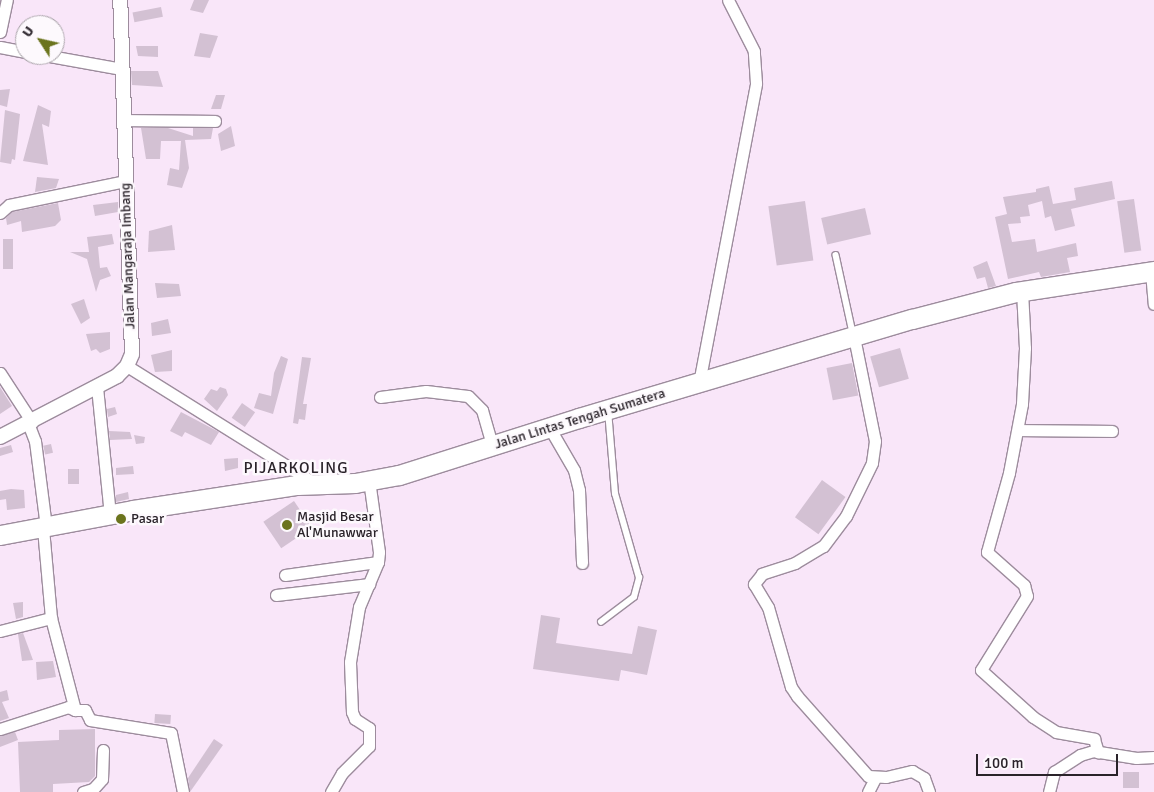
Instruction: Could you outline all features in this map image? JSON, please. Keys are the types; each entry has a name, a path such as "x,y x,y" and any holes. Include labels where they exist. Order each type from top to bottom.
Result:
{"highway":[{"name":"Jalan Lintas Tengah Sumatera","path":"0,535 110,514 317,484 399,476 608,409 854,337 1022,291 1152,271"}],"street":[{"path":"0,32 6,0"},
{"name":"Jalan Mangaraja Imbang","path":"120,0 132,354 128,366"},
{"path":"699,383 756,83 754,51 728,0"},
{"path":"0,47 15,50"},
{"path":"65,59 122,70"},
{"path":"123,120 215,122"},
{"path":"0,213 9,205 125,181"},
{"path":"1152,271 1154,304"},
{"path":"1022,291 1024,384 1018,430 987,552 1024,585 1027,596 981,670 1033,717 1056,732 1096,740 1098,752"},
{"path":"854,337 875,441 872,463 846,516 823,546 796,563 762,574 754,584 768,607 792,687 862,770 875,778 912,771 922,775 929,792"},
{"path":"0,437 97,387 128,366 317,484"},
{"path":"0,373 30,422 35,441 45,527 51,618 75,710"},
{"path":"97,387 110,514"},
{"path":"380,397 426,391 468,396 482,410 492,446"},
{"path":"549,427 574,470 579,490 582,563"},
{"path":"1018,430 1112,431"},
{"path":"331,792 342,772 357,762 369,746 369,728 355,718 352,712 350,662 353,628 380,552 369,480"},
{"path":"285,575 378,562"},
{"path":"276,595 369,584"},
{"path":"0,631 51,618"},
{"path":"0,729 68,707 75,710 85,710 90,720 171,733 183,792"},
{"path":"83,792 93,789 102,779 103,750"},
{"path":"1049,792 1054,772 1063,763 1080,754 1098,752 1136,758 1154,757"},
{"path":"868,792 875,778"}],"lane":[{"path":"836,255 854,337"},
{"path":"601,622 634,597 639,578 623,531 616,494 608,409"}],"building":[{"path":"194,0 209,0 203,13 190,10"},
{"path":"161,7 163,17 134,22 133,13"},
{"path":"200,33 218,36 210,58 194,56"},
{"path":"136,46 158,46 158,57 138,56"},
{"path":"131,71 158,71 163,87 132,85"},
{"path":"10,89 7,107 0,105 0,90"},
{"path":"216,95 225,95 221,109 211,109"},
{"path":"38,105 51,111 49,127 42,124 48,165 23,161"},
{"path":"5,110 20,114 15,160 12,159 11,164 0,162"},
{"path":"231,126 235,146 221,151 218,134"},
{"path":"141,128 168,128 193,136 193,128 213,128 211,139 185,140 189,168 182,188 167,185 170,168 179,170 181,141 161,141 160,159 146,159"},
{"path":"37,177 59,179 56,188 35,192"},
{"path":"1112,181 1115,199 1071,209 1075,226 1055,231 1051,216 1045,218 1042,201 1028,205 1030,216 1020,217 1021,223 1008,224 1012,242 1035,239 1037,252 1076,243 1078,256 1067,258 1070,272 1041,277 1039,272 1008,279 995,217 1007,214 1003,197 1036,192 1036,189 1049,186 1053,204 1076,200 1074,188"},
{"path":"1134,199 1141,250 1124,253 1117,201"},
{"path":"805,201 813,260 777,266 768,206"},
{"path":"118,202 118,212 95,216 93,205"},
{"path":"58,203 61,220 55,226 22,232 21,221 7,225 6,218 12,212"},
{"path":"865,208 871,234 827,244 821,218"},
{"path":"172,225 175,250 148,252 149,231"},
{"path":"112,234 114,244 98,247 100,268 107,267 111,276 100,280 96,292 87,259 70,252 89,252 87,237"},
{"path":"3,239 13,239 13,269 3,269"},
{"path":"987,261 996,286 988,288 985,277 977,279 973,267"},
{"path":"155,283 179,284 181,296 157,298"},
{"path":"84,299 90,318 81,324 71,304"},
{"path":"168,319 171,333 152,336 151,323"},
{"path":"110,332 110,349 100,353 96,349 91,351 86,334"},
{"path":"900,348 909,379 879,387 870,357"},
{"path":"172,350 172,371 155,372 151,355"},
{"path":"281,356 288,359 273,414 254,408 259,393 271,396 274,373"},
{"path":"302,357 311,358 303,404 307,404 305,420 299,419 298,424 293,423"},
{"path":"852,363 858,395 833,400 826,368"},
{"path":"0,387 12,406 0,414"},
{"path":"220,387 226,389 228,395 217,411 204,399 211,389 217,391"},
{"path":"242,403 255,412 245,427 232,418"},
{"path":"115,407 117,414 108,417 107,409"},
{"path":"181,412 219,432 211,445 185,432 182,437 170,431"},
{"path":"109,431 130,432 132,439 110,440"},
{"path":"134,435 145,437 144,443 136,444"},
{"path":"51,444 53,453 45,455 43,446"},
{"path":"11,445 13,452 0,456 0,448"},
{"path":"238,458 238,468 225,471 224,459"},
{"path":"133,466 134,474 116,475 116,468"},
{"path":"68,469 79,469 79,484 68,484"},
{"path":"822,480 845,497 818,534 795,517"},
{"path":"11,489 24,490 25,508 7,510 6,499 0,500 0,491"},
{"path":"128,492 129,499 116,502 116,495"},
{"name":"Masjid Besar Al'Munawwar","path":"294,501 312,528 281,548 263,522"},
{"path":"23,602 23,617 16,619 13,603"},
{"path":"541,615 560,618 556,643 632,654 638,626 657,630 647,675 621,670 619,681 533,669"},
{"path":"23,633 33,660 22,661 18,634"},
{"path":"53,661 56,677 37,680 36,662"},
{"path":"7,690 9,700 2,702 9,718 0,721 0,692"},
{"path":"155,714 171,715 170,724 154,723"},
{"path":"95,729 95,776 89,782 53,784 53,792 20,792 18,742 59,740 59,730"},
{"path":"15,732 18,740 0,747 0,736"},
{"path":"214,739 223,745 190,792 188,778"},
{"path":"1123,772 1139,772 1139,788 1123,788"}],"place":[{"name":"Pasar","path":"121,519"},
{"name":"Masjid Besar Al'Munawwar","path":"287,525"}],"district":[{"name":"PIJARKOLING","path":"296,468"}]}
